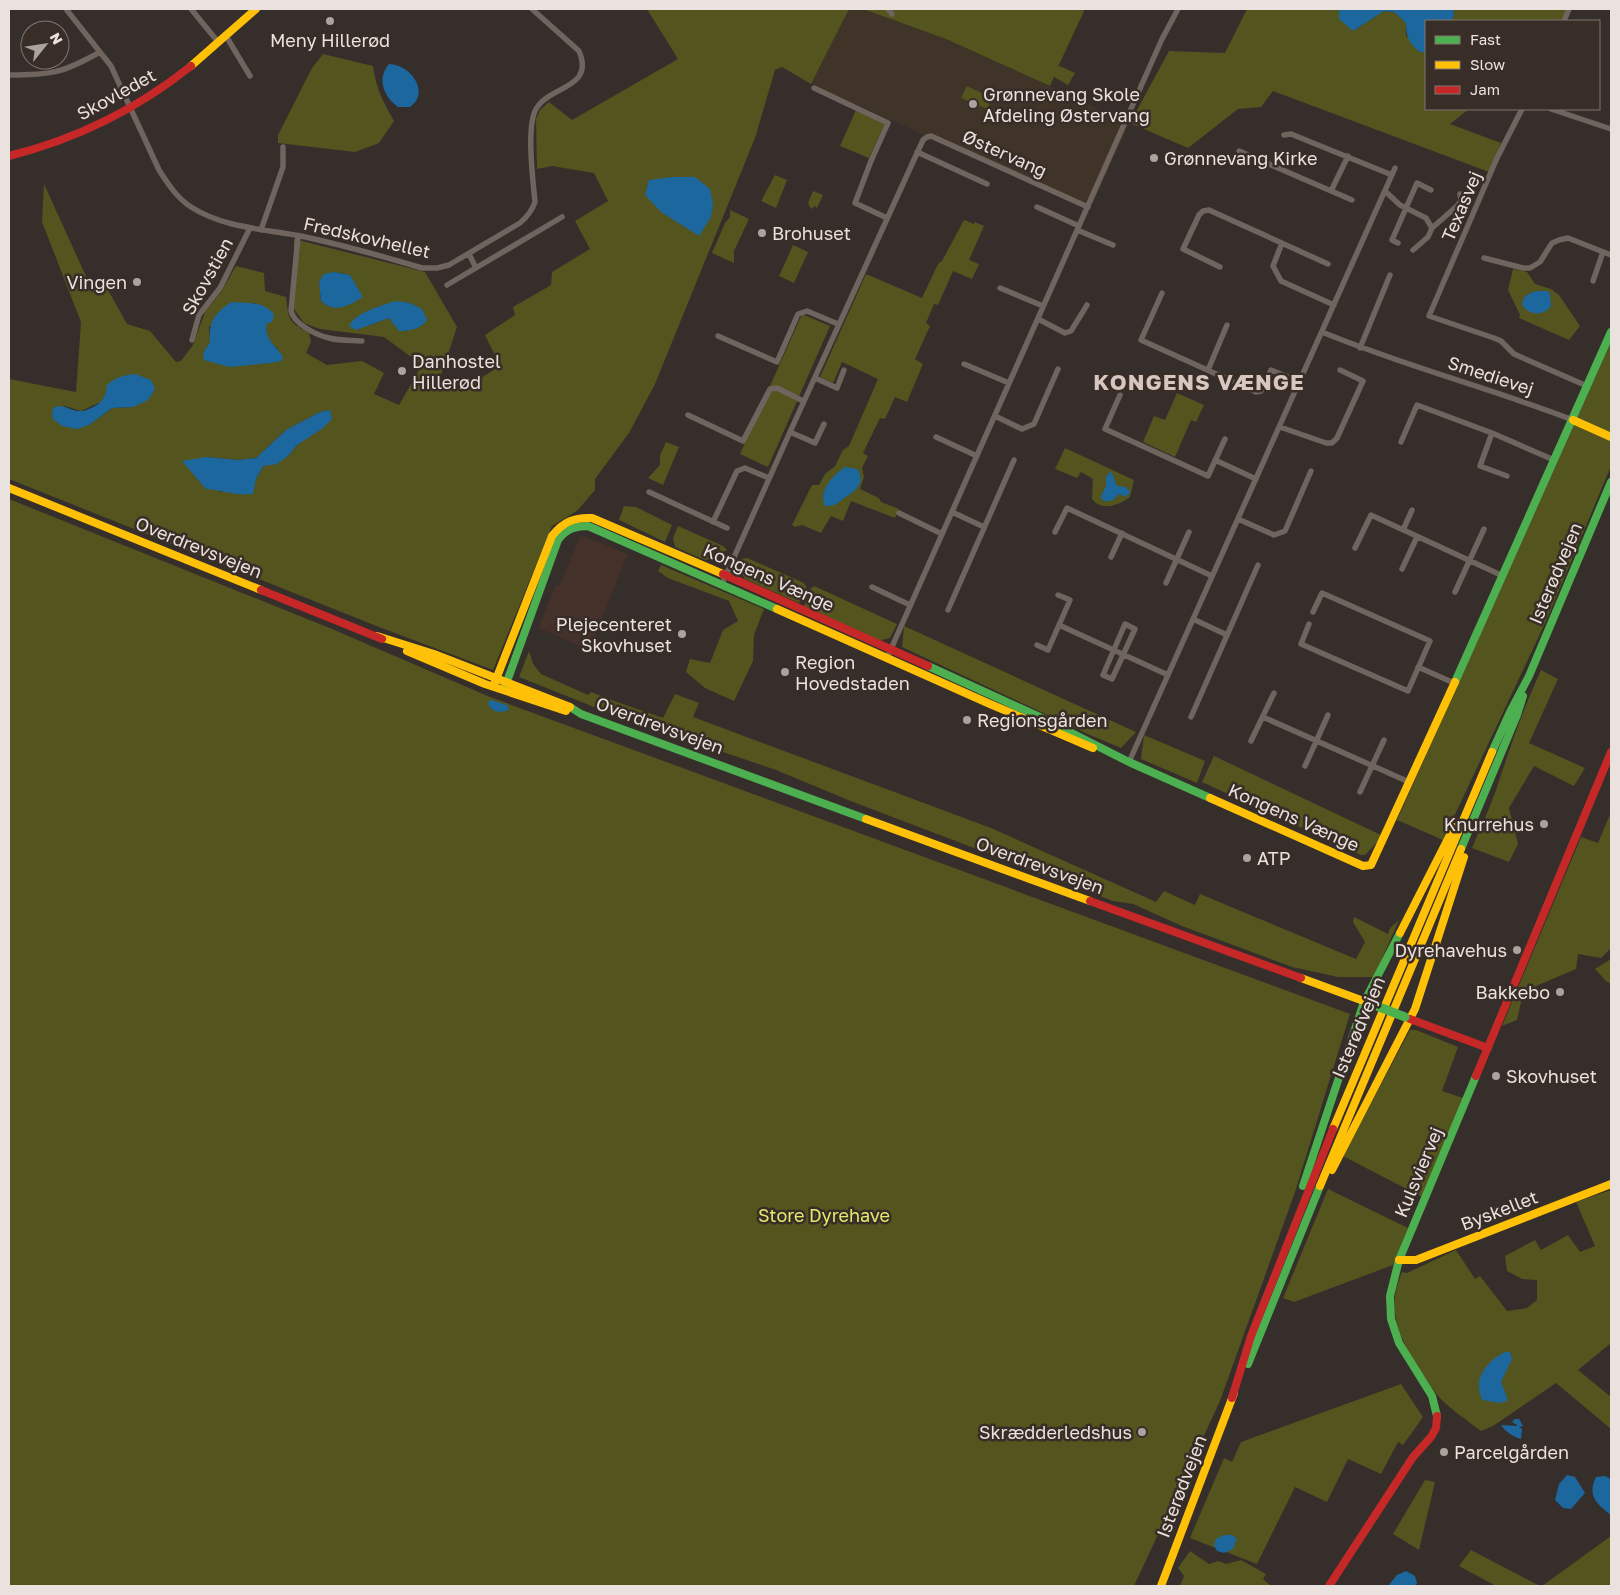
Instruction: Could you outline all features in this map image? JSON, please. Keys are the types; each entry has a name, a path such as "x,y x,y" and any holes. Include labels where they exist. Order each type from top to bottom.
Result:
{"main road":[{"name":"Skovledet","path":"9,156 94,128 131,109 170,83 256,9"},
{"name":"Kongens Vænge","path":"495,683 552,536 558,527 572,519 581,517 592,518 887,658 1074,740 1125,760 1363,866 1371,865 1503,576 1611,332"},
{"name":"Smedievej","path":"1573,420 1611,437"},
{"name":"Isterødvejen","path":"1161,1586 1232,1398 1251,1336 1340,1109 1476,790 1511,710 1529,676 1611,482"},
{"name":"Overdrevsvejen","path":"9,488 377,636 434,654 537,703 581,714 1488,1048"},
{"name":"Kongens Vænge","path":"505,687 558,540 569,528 578,525 588,526 724,579 891,649 1068,730 1125,760"},
{"name":"Isterødvejen","path":"1232,1398 1248,1365 1319,1188 1517,715 1529,676"},
{"name":"Kulsviervej","path":"1329,1586 1413,1457 1432,1436 1437,1423 1438,1413 1434,1402 1405,1355 1392,1325 1389,1294 1391,1282 1611,752"},
{"path":"1298,1216 1301,1192 1367,1002 1445,842 1467,802 1476,790"},
{"path":"1319,1188 1330,1174 1423,983 1476,826 1482,799"},
{"name":"Byskellet","path":"1399,1260 1416,1260 1611,1184"}],"street":[{"name":"Fredskovhellet","path":"66,9 111,66 159,170 178,196 190,206 206,215 250,228 298,236 422,268 449,265 469,254 520,223 530,212 535,202 531,129 534,114 542,102 575,82 580,76 583,59 579,51 532,9"},
{"path":"191,9 222,39 250,76"},
{"path":"888,9 892,14"},
{"path":"887,658 1162,39 1178,9"},
{"path":"9,75 41,75 58,72 76,66 100,52"},
{"path":"814,88 888,123 854,203 887,218"},
{"name":"Texasvej","path":"1522,110 1494,166 1429,316 1501,341 1514,354 1587,386"},
{"path":"1555,110 1611,129"},
{"path":"1284,135 1291,134 1392,175"},
{"name":"Østervang","path":"724,579 923,140 931,136 1088,207"},
{"path":"261,230 283,167 283,147"},
{"path":"1240,151 1352,200"},
{"name":"Østervang","path":"917,152 987,184"},
{"path":"1331,191 1348,156"},
{"path":"1125,760 1168,675 1395,168"},
{"path":"1398,243 1392,240 1417,183 1431,190"},
{"path":"1385,191 1406,208 1426,218 1432,228"},
{"path":"1413,250 1428,237 1432,228 1457,206 1461,201 1460,194"},
{"path":"1037,207 1113,245"},
{"path":"1220,267 1183,249 1199,215 1203,211 1209,210 1328,264"},
{"path":"447,285 562,217"},
{"name":"Skovstien","path":"192,340 199,315 220,288 250,228"},
{"path":"298,236 290,311 292,316 300,325 329,338 362,341"},
{"path":"1484,258 1530,268 1540,262 1552,243 1568,238 1611,255"},
{"path":"1282,243 1273,266 1281,281 1334,305"},
{"path":"1592,281 1603,252"},
{"path":"469,254 476,268"},
{"path":"1360,348 1390,275"},
{"path":"1000,288 1043,306"},
{"path":"1162,294 1141,340 1256,392 1261,391 1271,370 1300,382"},
{"path":"1038,319 1065,333 1071,331 1088,305"},
{"path":"718,336 777,362 798,314 802,311 807,311 838,324"},
{"path":"1208,370 1227,324"},
{"name":"Smedievej","path":"1322,332 1360,348 1573,420"},
{"path":"964,364 1009,383"},
{"path":"995,416 1022,428 1034,424 1058,369"},
{"path":"815,378 837,388 844,370"},
{"path":"1280,427 1326,443 1332,443 1337,438 1363,381 1340,370"},
{"path":"688,415 744,441 770,389 777,388 804,401"},
{"path":"1120,395 1105,429 1208,476 1225,439"},
{"path":"1401,442 1417,405 1492,433 1554,460"},
{"path":"790,432 815,443 824,424"},
{"path":"1492,433 1480,466 1507,476"},
{"path":"936,437 977,456"},
{"path":"948,610 1014,460"},
{"path":"1215,460 1256,479"},
{"path":"713,522 737,471 745,468 769,478"},
{"path":"1238,519 1274,535 1280,534 1285,530 1311,471"},
{"path":"648,492 727,528"},
{"path":"1055,532 1067,508 1212,576"},
{"path":"1403,530 1412,510"},
{"path":"952,512 984,527"},
{"path":"899,514 942,534"},
{"path":"1356,548 1371,515 1503,576"},
{"path":"1455,592 1484,529"},
{"path":"1166,583 1189,532"},
{"path":"1111,557 1122,533"},
{"path":"1402,569 1417,536"},
{"path":"1191,717 1258,565"},
{"path":"872,587 910,605"},
{"path":"1308,624 1301,644 1408,691 1430,641 1322,593 1313,612"},
{"path":"1037,645 1048,650 1070,600 1058,594"},
{"path":"1193,619 1227,635"},
{"path":"1125,624 1135,628 1112,679 1103,675 1114,650 1125,624"},
{"path":"1059,625 1168,675"},
{"path":"1418,667 1454,683"},
{"path":"1251,741 1274,693"},
{"path":"1305,766 1328,715"},
{"path":"1263,717 1409,782"},
{"path":"1360,792 1384,740"}],"shaded area":[{"name":"Grønnevang Skole Afdeling Østervang","path":"849,9 863,9 946,39 1130,123 1091,207 955,149 811,84"},
{"path":"581,535 628,554 589,650 539,628 555,586 559,586"}],"green space":[{"path":"647,9 849,9 811,84 782,67 775,70 755,138 655,384 629,433 595,479 595,490 577,511 552,526 493,670 379,627 9,479 9,379 76,392 81,322 42,222 44,184 90,285 104,283 127,324 150,331 176,362 181,361 193,345 205,312 221,292 236,266 264,273 265,291 286,297 291,320 309,333 311,342 306,353 327,365 362,361 384,373 374,394 399,405 422,365 384,337 320,329 304,323 294,309 294,239 425,272 457,327 438,384 462,390 500,366 485,335 515,315 513,307 551,285 552,272 590,249 575,221 608,201 594,173 552,166 537,169 536,119 540,110 549,102 572,120 678,59","holes":["334,272 350,275 362,297 346,305 331,307 321,301 319,282","401,302 410,303 423,325 405,331 399,330 389,318 367,326","256,303 265,323 268,339 278,349 271,363 256,364 203,353 210,342 209,327 245,304","106,394 133,407 112,408 89,425 62,405 81,411 103,401","330,410 309,436 297,445 288,456 263,466 256,479 221,492 216,489 206,457 238,460 256,458 286,430 320,412"]},
{"path":"863,9 1085,9 1058,67 1060,66 1075,73 1068,85 1054,77 1050,86 946,39"},
{"path":"1247,9 1340,9 1353,31 1384,11 1394,12 1406,23 1406,35 1420,52 1425,52 1425,110 1468,110 1450,124 1501,143 1489,172 1273,91 1261,107 1238,109 1188,148 1130,123 1169,51 1225,53"},
{"path":"1453,9 1567,9 1562,20 1452,20 1454,15"},
{"path":"323,54 373,66 380,95 394,121 379,143 355,152 278,143 278,135 312,68"},
{"path":"967,86 992,98 987,109 961,98"},
{"path":"856,110 885,123 869,158 840,146"},
{"path":"775,175 787,180 776,208 761,201"},
{"path":"813,191 823,195 817,208 815,206 811,209 808,203"},
{"path":"730,210 749,219 734,251 734,263 712,253 725,223 730,217"},
{"path":"964,220 984,226 969,260 979,264 972,279 953,271 938,305 934,304 926,323 930,326 915,359 923,364 907,402 895,397 885,419 880,418 863,453 868,456 862,468 864,477 860,489 879,498 881,502 899,509 895,518 851,501 843,521 831,516 821,533 802,525 795,527 792,525 812,485 819,485 825,474 835,466 843,450 849,446 878,379 842,362 833,383 820,377 866,274 922,298 938,264 942,261"},
{"path":"793,245 808,252 794,283 779,276"},
{"path":"1513,269 1527,272 1535,284 1551,289 1559,295 1580,326 1569,340 1519,318 1520,315 1508,290"},
{"path":"802,314 830,326 768,467 740,454"},
{"path":"1611,342 1611,466 1547,619 1443,840 1397,820"},
{"path":"1177,393 1204,405 1196,422 1191,420 1175,457 1143,442 1154,416 1165,420"},
{"path":"666,442 679,447 663,485 648,478 660,465 660,455"},
{"path":"1065,448 1134,480 1130,497 1121,503 1111,506 1096,503 1092,499 1093,479 1081,472 1077,478 1055,469"},
{"name":"Store Dyrehave","path":"9,499 332,629 490,697 1350,1014 1295,1192 1220,1401 1134,1586 9,1586"},
{"path":"624,506 636,507 672,525 665,542 619,520"},
{"path":"678,526 723,546 727,550 712,559 705,560 675,547 673,538"},
{"path":"747,558 804,583 807,588 799,603 745,579 741,572 742,559"},
{"path":"661,565 764,609 754,635 753,661 734,701 705,688 686,672 690,659 710,663 723,630 738,621 729,601 668,578 658,571"},
{"path":"814,586 897,624 890,638 877,641 804,606 810,589"},
{"path":"904,626 1136,732 1121,748 1090,735 902,647"},
{"path":"529,651 533,664 541,674 588,695 591,692 663,718 675,694 699,703 693,717 991,828 1156,902 1164,891 1195,905 1200,894 1356,959 1365,942 1353,922 1354,917 1388,934 1390,928 1399,920 1374,977 1338,977 1292,967 1182,926 1133,904 1113,901 853,802 776,770 614,715 519,677"},
{"path":"1541,670 1558,679 1529,743 1585,768 1574,786 1534,766 1509,808 1518,844 1509,862 1472,848"},
{"path":"1144,735 1205,761 1197,783 1141,759"},
{"path":"1214,756 1383,836 1365,855 1361,855 1202,782"},
{"path":"1611,812 1611,948 1601,958 1578,954 1576,969 1536,986 1542,1000 1523,993 1517,1020 1502,1026 1581,837 1598,843"},
{"path":"1611,959 1611,984 1595,969"},
{"path":"1410,1030 1416,1030 1458,1047 1442,1091 1463,1098 1422,1197 1343,1156"},
{"path":"1328,1189 1408,1228 1393,1265 1294,1302 1283,1298"},
{"path":"1611,1190 1611,1343 1578,1370 1611,1397 1611,1429 1556,1383 1493,1426 1481,1431 1454,1411 1436,1394 1401,1336 1395,1312 1395,1299 1402,1272 1407,1273 1456,1250 1475,1279 1480,1276 1507,1311 1527,1308 1537,1300 1537,1280 1522,1279 1507,1271 1505,1256 1535,1240 1541,1250 1568,1235 1580,1252 1595,1246 1576,1202"},
{"path":"1401,1384 1423,1417 1403,1445 1398,1442 1381,1474 1348,1459 1327,1502 1295,1487 1257,1564 1190,1538 1224,1458 1232,1462 1241,1442"},
{"path":"1425,1480 1435,1482 1419,1550 1393,1534"},
{"path":"1611,1536 1611,1586 1542,1586"},
{"path":"1471,1550 1540,1586 1496,1586 1459,1566"},
{"path":"1190,1551 1209,1564 1218,1561 1226,1564 1241,1560 1266,1574 1263,1579 1271,1586 1180,1586 1184,1576 1178,1568"}],"water":[{"path":"1339,9 1453,9 1454,15 1452,20 1425,20 1425,52 1420,52 1413,46 1409,39 1406,23 1394,12 1384,11 1353,31 1339,19"},
{"path":"389,64 397,65 404,69 415,80 419,94 416,101 410,107 398,107 389,98 383,87 383,76"},
{"path":"695,177 710,189 713,204 711,217 699,236 661,212 645,195 649,180"},
{"path":"334,272 350,275 363,297 347,306 336,308 326,305 321,301 319,282 324,274"},
{"path":"1538,291 1548,291 1551,306 1544,312 1532,313 1522,305 1527,295"},
{"path":"395,301 410,303 422,309 427,320 418,327 403,331 399,331 389,318 356,330 349,326 352,321 363,313"},
{"path":"232,302 265,306 274,314 272,322 266,324 266,330 269,338 283,357 281,361 229,367 204,360 203,353 210,342 210,329 214,318"},
{"path":"135,374 151,380 155,389 148,400 133,407 112,408 89,425 77,429 62,426 53,419 54,407 63,406 77,411 89,409 102,400 107,385 120,377"},
{"path":"330,410 332,419 323,428 297,445 288,456 277,464 263,466 256,479 253,494 236,494 206,489 182,461 206,457 238,460 256,458 286,430 320,412"},
{"path":"845,467 857,469 861,477 859,485 838,503 832,506 825,506 823,495 825,489 836,474"},
{"path":"1111,471 1117,486 1126,487 1130,492 1126,497 1119,494 1112,500 1105,501 1102,500 1101,496 1106,486 1106,477"},
{"path":"491,700 507,705 509,710 494,711 488,704"},
{"path":"1505,1352 1510,1352 1512,1359 1501,1382 1507,1401 1500,1403 1482,1400 1479,1391 1480,1377 1495,1358"},
{"path":"1515,1419 1519,1419 1523,1426 1519,1427 1522,1429 1521,1439 1510,1434 1501,1425 1517,1426 1512,1422"},
{"path":"1567,1475 1575,1477 1585,1493 1571,1509 1563,1508 1555,1500 1559,1484"},
{"path":"1605,1476 1611,1479 1611,1515 1594,1499 1592,1489 1596,1477"},
{"path":"1224,1535 1231,1535 1237,1538 1233,1549 1224,1553 1217,1551 1214,1545 1216,1539"},
{"path":"1406,1571 1415,1576 1417,1583 1415,1586 1388,1586 1397,1575"}],"traffic: fast":[{"path":"1455,682 1611,332"},
{"path":"1492,752 1529,676 1611,482"},
{"path":"505,687 558,540 564,533 575,528 588,526 777,609"},
{"path":"928,666 1044,719 1129,762 1210,798"},
{"path":"1461,849 1517,715 1523,696"},
{"path":"570,707 581,714 866,819"},
{"path":"1303,1186 1364,1002 1400,933"},
{"path":"1369,1003 1405,1017"},
{"path":"1437,1416 1432,1396 1399,1343 1391,1319 1390,1296 1399,1260 1476,1076"},
{"path":"1248,1364 1320,1186"}],"traffic: slow":[{"path":"191,66 256,9"},
{"path":"1573,420 1611,437"},
{"path":"9,488 261,590"},
{"path":"495,682 552,536 569,521 580,518 592,518 723,574"},
{"path":"777,609 1093,748"},
{"path":"377,636 434,654 570,707"},
{"path":"407,651 485,684 566,711"},
{"path":"1210,798 1363,866 1371,865 1455,682"},
{"path":"1333,1129 1492,752"},
{"path":"866,819 1090,901"},
{"path":"1400,933 1454,827"},
{"path":"1320,1186 1461,849"},
{"path":"1332,1170 1415,1009 1464,857"},
{"path":"1301,978 1369,1003"},
{"path":"1399,1260 1416,1260 1611,1184"},
{"path":"1161,1586 1234,1393"}],"traffic: jam":[{"path":"9,156 58,141 105,121 149,96 191,66"},
{"path":"723,574 928,666"},
{"path":"261,590 382,639"},
{"path":"1476,1076 1611,752"},
{"path":"1090,901 1301,978"},
{"path":"1410,1019 1488,1048"},
{"path":"1232,1398 1251,1336 1333,1129"},
{"path":"1329,1586 1413,1457 1431,1437 1436,1428 1437,1416"}],"place":[{"name":"Meny Hillerød","path":"330,21"},
{"name":"Grønnevang Skole Afdeling Østervang","path":"973,104"},
{"name":"Grønnevang Kirke","path":"1154,158"},
{"name":"Brohuset","path":"762,233"},
{"name":"Vingen","path":"137,282"},
{"name":"Danhostel Hillerød","path":"402,371"},
{"name":"Plejecenteret Skovhuset","path":"682,634"},
{"name":"Region Hovedstaden","path":"785,672"},
{"name":"Regionsgården","path":"967,720"},
{"name":"Knurrehus","path":"1544,824"},
{"name":"ATP","path":"1247,858"},
{"name":"Dyrehavehus","path":"1517,950"},
{"name":"Bakkebo","path":"1560,992"},
{"name":"Skovhuset","path":"1496,1076"},
{"name":"Skrædderledshus","path":"1142,1432"},
{"name":"Parcelgården","path":"1444,1452"}],"district":[{"name":"KONGENS VÆNGE","path":"1199,381"}]}
